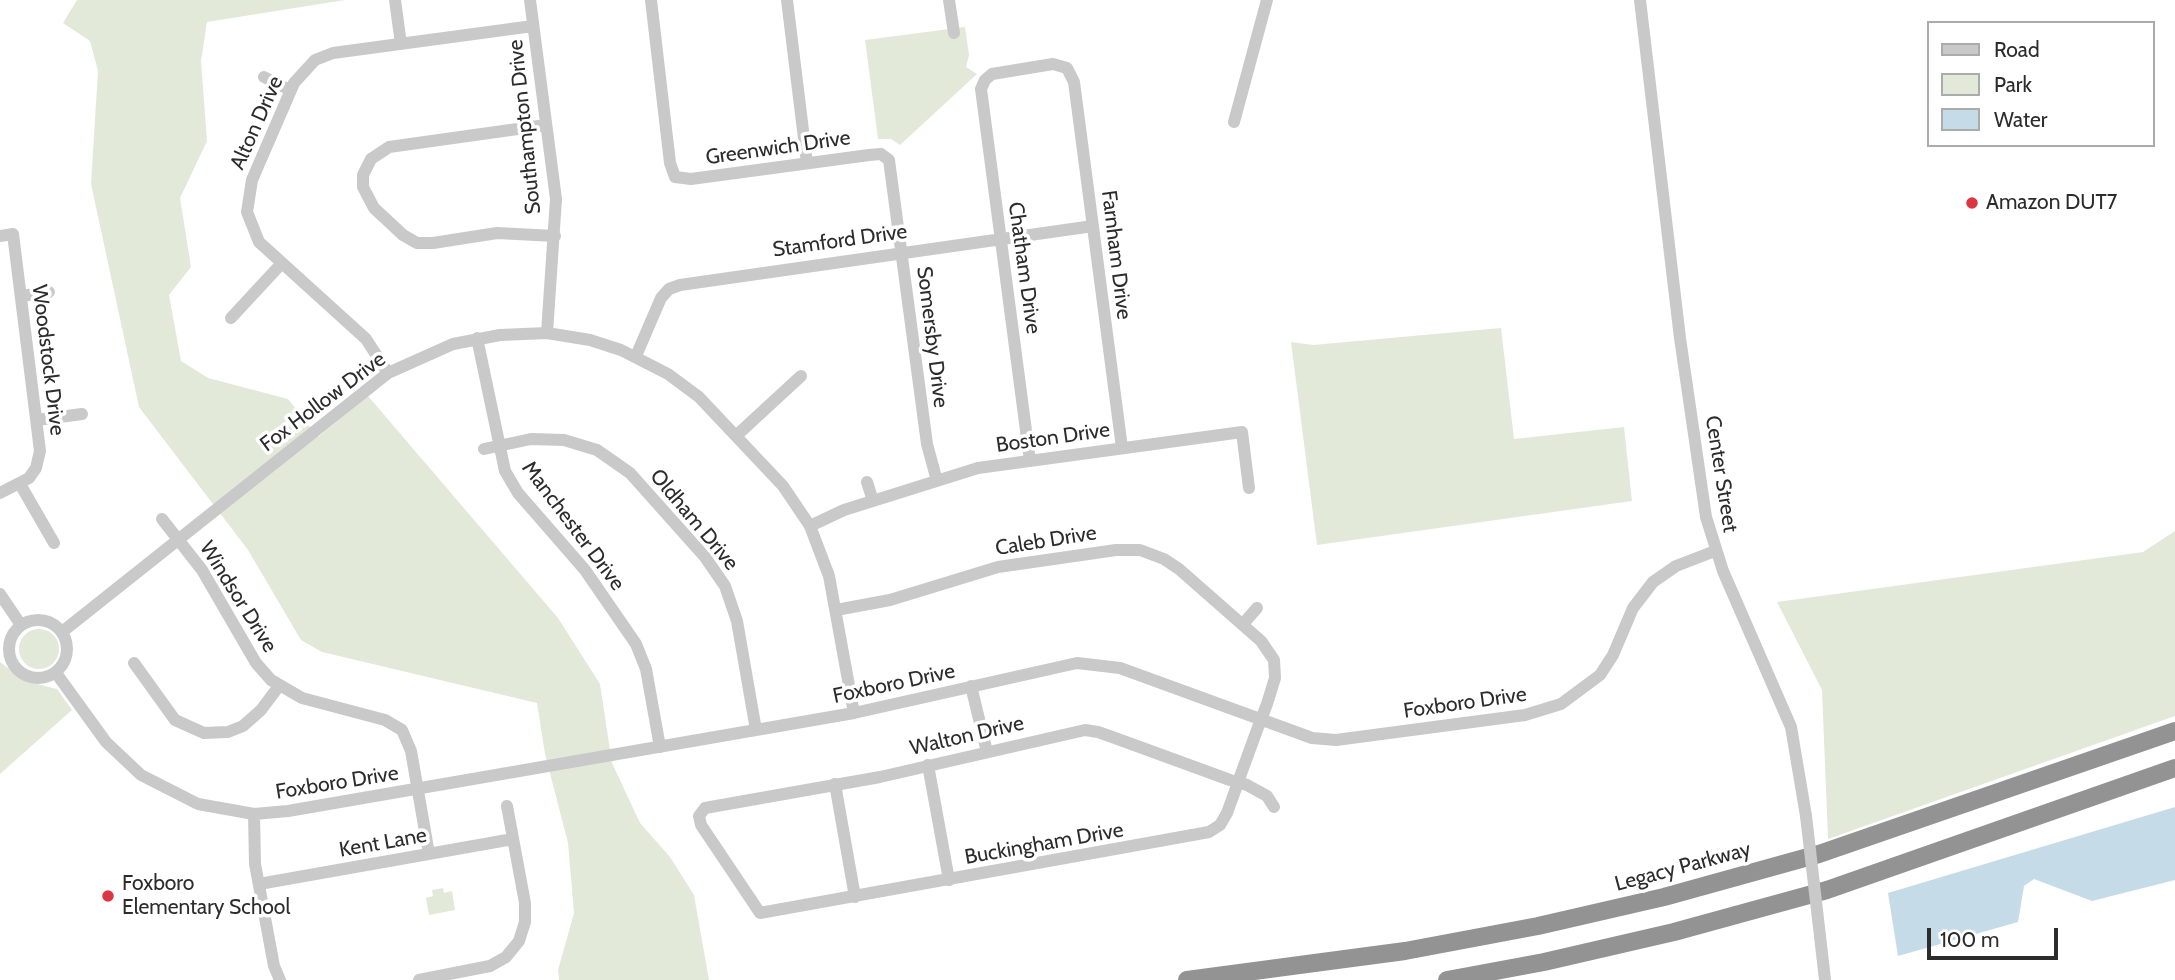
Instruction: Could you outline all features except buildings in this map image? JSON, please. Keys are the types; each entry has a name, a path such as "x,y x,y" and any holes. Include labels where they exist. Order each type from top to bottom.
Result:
{"highway":[{"name":"Legacy Parkway","path":"1187,980 1418,948 1538,926 1664,897 1819,854 2175,732"},
{"path":"1447,980 1544,962 1674,932 1827,890 2175,768"}],"street":[{"path":"395,0 401,44"},
{"name":"Southampton Drive","path":"530,0 556,199 547,333"},
{"name":"Greenwich Drive","path":"651,0 670,163 675,177 691,179 869,155 886,156"},
{"path":"787,0 807,163"},
{"path":"949,0 954,33"},
{"path":"1234,122 1267,0"},
{"name":"Center Street","path":"1640,0 1680,338 1703,501 1715,551 1786,711 1796,745 1825,980"},
{"name":"Alton Drive","path":"388,373 366,340 282,263 254,234 248,220 247,194 290,90 301,72 322,57 533,26"},
{"name":"Chatham Drive","path":"1030,461 982,93 985,80 998,72 1052,64 1067,68"},
{"name":"Farnham Drive","path":"1067,68 1074,82 1122,448"},
{"path":"264,77 290,90"},
{"path":"546,125 389,147 376,154 367,164 363,187 374,208 403,235 417,243 497,233 555,236"},
{"name":"Somersby Drive","path":"886,156 892,170 927,448 937,481"},
{"path":"233,191 247,194"},
{"name":"Stamford Drive","path":"636,356 659,304 674,287 902,251 1093,226"},
{"name":"Woodstock Drive","path":"7,235 21,296 37,420 38,463 33,473 20,484"},
{"path":"231,318 282,263"},
{"path":"21,296 50,292"},
{"name":"Fox Hollow Drive","path":"62,632 388,373 431,351 477,338 547,333 590,340 636,356 685,385 737,435 783,486 810,526 823,559 836,610 854,713"},
{"name":"Manchester Drive","path":"477,338 498,445 513,487 585,570 636,644 646,669 660,747"},
{"path":"737,435 801,376"},
{"path":"37,420 82,414"},
{"name":"Boston Drive","path":"810,526 839,512 978,468 1242,432 1249,488"},
{"name":"Oldham Drive","path":"498,445 541,438 564,439 597,450 630,473 705,557 725,586 737,621 756,730"},
{"path":"484,449 498,445"},
{"path":"867,482 873,501"},
{"path":"0,493 20,484 54,543"},
{"name":"Windsor Drive","path":"162,519 207,578 256,663 279,686 302,698 394,724 410,744 429,854"},
{"name":"Caleb Drive","path":"836,610 899,598 998,567 1132,550 1156,555 1172,564 1267,648 1275,666 1274,684 1261,719"},
{"name":"Foxboro Drive","path":"55,673 106,742 149,780 198,804 254,814 288,811 854,713 1068,665 1095,663 1128,671 1312,738 1336,740 1551,709 1581,693 1600,675 1633,608 1653,582 1676,566 1715,551"},
{"path":"0,594 21,625"},
{"path":"1243,624 1257,608"},
{"path":"43,620 62,632 67,644 67,657 55,673 40,678 24,675 5,653 13,634 21,625 43,620"},
{"path":"134,663 169,715 181,724 204,733 228,732 243,726 261,710 279,686"},
{"path":"971,686 987,752"},
{"name":"Buckingham Drive","path":"760,913 1203,835 1224,819 1261,719"},
{"name":"Walton Drive","path":"760,913 701,825 700,813 711,806 928,765 1073,731 1092,731 1261,791 1274,807"},
{"path":"928,765 949,880"},
{"path":"835,784 855,897"},
{"path":"419,980 490,966 515,947 526,916 507,806"},
{"path":"254,814 254,855 274,966 280,980"},
{"name":"Kent Lane","path":"259,884 513,839"}],"green space":[{"path":"77,0 345,0 207,22 201,61 207,141 180,198 191,267 169,295 181,361 208,378 288,399 318,437 368,396 558,618 600,684 612,763 640,823 670,857 694,895 709,980 559,980 558,970 574,913 568,843 545,754 537,703 322,652 301,640 248,550 139,407 91,184 98,71 90,41 63,23"},
{"path":"965,27 969,55 966,67 977,74 900,145 891,139 878,139 865,40"},
{"path":"1501,328 1514,439 1624,427 1632,501 1317,545 1291,342 1313,345"},
{"path":"2175,531 2175,716 1828,839 1822,690 1777,602 2143,552"},
{"path":"39,629 47,630 53,635 58,641 58,657 53,663 47,668 39,669 31,668 25,663 20,657 19,649 20,641 25,635 31,630"},
{"path":"0,662 25,681 57,689 72,710 0,774"},
{"path":"443,888 444,893 452,891 455,910 429,915 426,898 433,896 432,890"}],"water":[{"path":"2175,807 2175,880 2092,901 2034,879 2024,886 2018,922 1898,956 1888,893"}],"place":[{"name":"Amazon DUT7","path":"1972,203"},
{"name":"Foxboro Elementary School","path":"108,896"}]}
